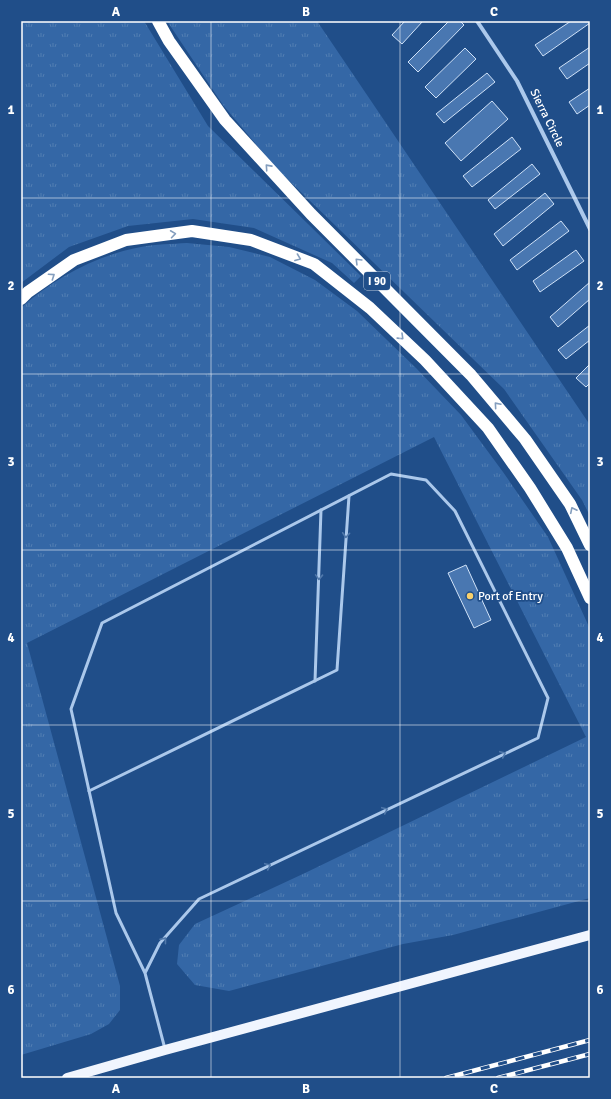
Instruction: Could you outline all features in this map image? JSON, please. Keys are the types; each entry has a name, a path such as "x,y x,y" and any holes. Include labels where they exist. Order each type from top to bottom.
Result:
{"highway":[{"name":"I 90","path":"158,21 169,41 225,120 311,214 471,375 525,439 570,504 590,545"},
{"path":"21,299 28,292 74,260 126,240 192,231 251,240 314,264 370,308 424,360 488,428 530,488 563,541 590,598"}],"main road":[{"path":"67,1078 590,935"}],"street":[{"name":"Sierra Circle","path":"477,21 518,81 590,229"}],"lane":[{"path":"145,973 160,943 199,898 538,738 548,698 454,511 426,480 391,474 102,623 71,709 116,913 145,973 165,1050"},
{"path":"89,791 337,670 349,496"},
{"path":"315,681 321,510"}],"green space":[{"path":"21,21 144,21 208,126 361,276 354,283 332,263 254,228 193,219 128,226 69,247 21,283"},
{"path":"167,21 317,21 590,425 590,516 582,500 504,389 275,167 223,105"},
{"path":"187,243 229,247 270,257 315,280 357,311 416,368 461,415 548,537 590,629 590,898 453,935 403,944 229,991 195,985 177,964 179,945 195,924 305,873 586,737 434,437 27,643 120,986 120,1010 109,1024 91,1034 21,1055 21,308 47,287 92,262 141,247"}],"building":[{"path":"405,21 423,21 402,44 392,35"},
{"path":"449,21 460,21 464,25 418,72 408,62"},
{"path":"571,21 590,21 590,23 543,56 535,45"},
{"path":"590,47 590,63 567,79 559,68"},
{"path":"465,48 476,59 436,98 425,87"},
{"path":"487,73 495,82 444,123 436,114"},
{"path":"590,88 590,105 577,114 569,102"},
{"path":"492,101 508,119 461,161 445,143"},
{"path":"512,137 521,149 472,187 463,176"},
{"path":"532,164 540,174 495,209 488,200"},
{"path":"545,193 554,204 503,246 494,234"},
{"path":"561,221 569,231 517,270 510,260"},
{"path":"576,250 584,261 540,292 533,281"},
{"path":"590,282 590,299 558,327 550,317"},
{"path":"590,325 590,340 566,359 558,350"},
{"path":"590,364 590,383 586,387 576,378"},
{"name":"Port of Entry","path":"466,565 491,620 474,628 448,573"}],"railway":[{"path":"446,1078 590,1040"},
{"path":"498,1078 590,1054"}],"place":[{"name":"Port of Entry","path":"470,596"}]}
